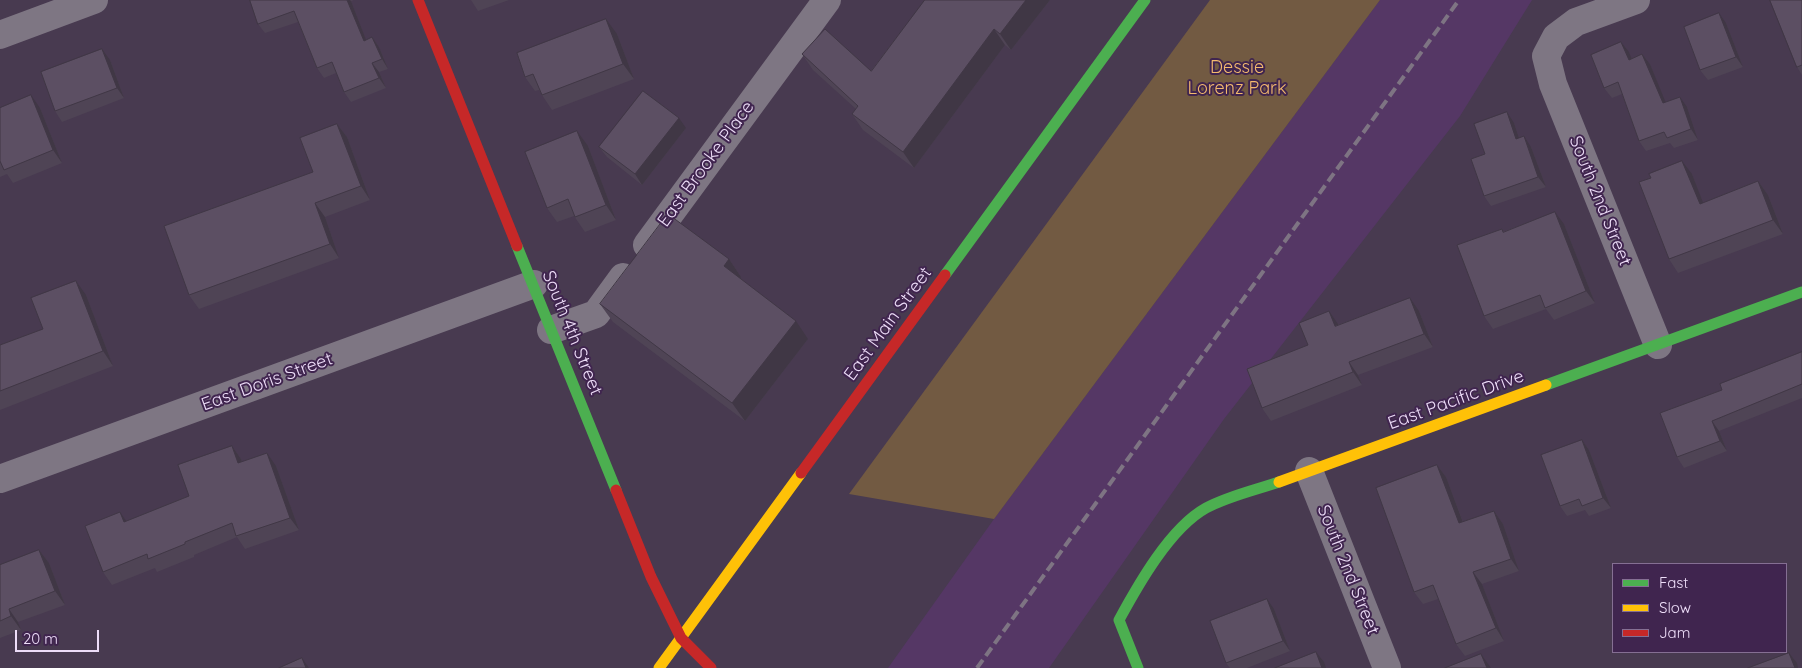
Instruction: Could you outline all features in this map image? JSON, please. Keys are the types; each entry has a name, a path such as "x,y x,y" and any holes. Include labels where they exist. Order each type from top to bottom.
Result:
{"street":[{"path":"0,35 94,0"},
{"name":"South 4th Street","path":"418,0 651,577 681,638 711,668"},
{"name":"East Brooke Place","path":"551,330 596,314 827,0"},
{"name":"East Main Street","path":"659,668 1145,0"},
{"name":"South 2nd Street","path":"1636,0 1576,22 1556,37 1546,56 1553,84 1658,346"},
{"name":"East Doris Street","path":"0,479 534,284"},
{"name":"East Pacific Drive","path":"1138,668 1119,620 1145,572 1187,522 1206,508 1658,346 1802,292"},
{"name":"South 2nd Street","path":"1309,472 1387,668"}],"shaded area":[{"path":"1380,0 1532,0 1460,116 1224,419 1049,668 888,668 994,519"}],"green space":[{"name":"Dessie Lorenz Park","path":"1210,0 1380,0 994,519 849,494"}],"building":[{"path":"250,0 347,0 364,41 372,37 382,59 372,63 379,78 344,92 332,62 317,68 294,11 258,24"},
{"path":"925,0 1026,0 1000,34 994,29 903,152 852,114 858,106 802,54 825,29 871,71"},
{"path":"1770,0 1802,0 1802,65 1797,67"},
{"path":"1719,13 1736,57 1700,70 1684,27"},
{"path":"606,19 623,64 542,95 533,74 525,77 517,53"},
{"path":"1621,42 1629,60 1642,54 1663,103 1680,97 1691,129 1667,138 1664,132 1639,141 1618,82 1604,88 1591,55"},
{"path":"102,49 117,88 55,111 41,72"},
{"path":"643,91 679,118 635,174 599,147"},
{"path":"31,95 53,150 4,170 0,161 0,108"},
{"path":"1507,112 1516,139 1524,136 1538,177 1484,196 1471,159 1485,154 1474,124"},
{"path":"337,124 361,186 315,203 330,244 189,295 164,226 313,172 300,138"},
{"path":"577,131 606,205 575,217 568,199 547,208 525,152"},
{"path":"1682,161 1700,204 1758,181 1773,220 1669,259 1639,182 1651,178 1649,174"},
{"path":"1555,212 1586,291 1545,308 1540,295 1484,316 1457,245 1502,229 1503,232"},
{"path":"668,214 729,259 724,266 796,321 732,403 600,304"},
{"path":"76,281 103,351 0,391 0,345 43,329 31,298"},
{"path":"1410,298 1424,334 1349,362 1353,372 1262,408 1247,369 1308,345 1299,323 1329,311 1335,326"},
{"path":"1802,352 1802,384 1712,421 1720,441 1677,457 1660,413 1722,390 1720,384"},
{"path":"1582,440 1603,498 1582,506 1579,499 1560,506 1541,455"},
{"path":"232,446 238,463 267,453 290,518 236,536 232,523 148,559 147,554 103,572 85,526 120,512 124,522 189,496 178,465"},
{"path":"1437,465 1459,523 1494,511 1511,559 1473,572 1496,628 1456,644 1433,585 1414,592 1376,488"},
{"path":"39,550 55,591 9,609 11,616 0,621 0,565"},
{"path":"1267,599 1283,641 1226,663 1210,621"},
{"path":"1316,652 1322,668 1275,668"},
{"path":"1789,653 1795,668 1748,668"},
{"path":"1481,654 1487,668 1445,668"},
{"path":"302,658 306,668 279,668"}],"railway":[{"path":"977,668 1459,0"}],"traffic: fast":[{"path":"945,275 1145,0"},
{"path":"517,246 616,490"},
{"path":"1546,385 1802,292"},
{"path":"1138,668 1119,620 1156,558 1180,529 1206,508 1232,497 1279,482"}],"traffic: slow":[{"path":"1279,482 1546,385"},
{"path":"659,668 801,473"}],"traffic: jam":[{"path":"418,0 517,246"},
{"path":"801,473 945,275"},
{"path":"616,490 651,577 681,638 711,668"}]}
